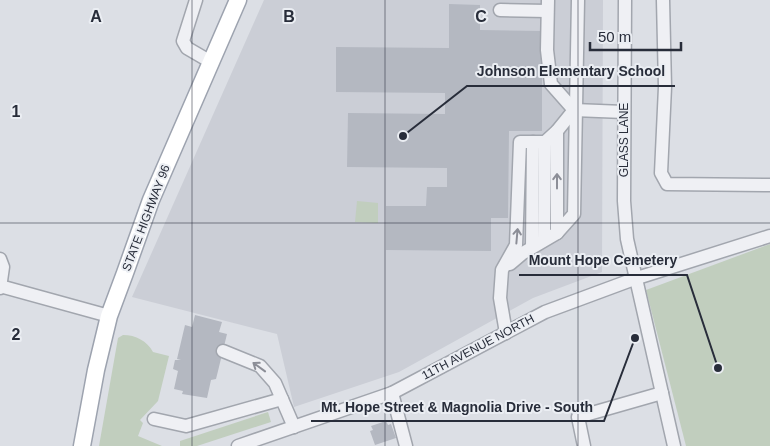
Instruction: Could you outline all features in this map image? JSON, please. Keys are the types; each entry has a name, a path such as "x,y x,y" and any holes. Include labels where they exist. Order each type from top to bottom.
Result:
{"main road":[{"name":"STATE HIGHWAY 96","path":"82,446 96,370 110,316 152,200 238,0"}],"street":[{"path":"196,0 183,41 187,48 211,62"},
{"path":"502,270 532,248 557,233 574,214 574,110 578,0"},
{"name":"GLASS LANE","path":"625,0 624,201 626,239 674,446"},
{"path":"663,0 665,87 661,173 667,184 770,185"},
{"path":"500,10 547,5 550,84 574,110 624,112"},
{"path":"506,333 500,298 502,270 516,245 520,142 539,142 557,131 574,110"},
{"path":"557,131 557,233"},
{"path":"539,142 544,240"},
{"path":"532,248 539,142"},
{"name":"11TH AVENUE NORTH","path":"238,446 392,393 545,312 634,279 770,236"},
{"path":"0,259 3,267 0,287 110,316"},
{"path":"223,351 260,366 275,383 294,427"},
{"path":"392,393 406,446"},
{"path":"584,446 578,417 662,393"},
{"path":"154,419 186,426 282,399"}],"shaded area":[{"path":"264,0 603,0 602,272 533,298 399,372 294,407 277,334 132,297"}],"green space":[{"path":"357,201 378,203 378,223 355,222"},
{"path":"770,244 770,446 686,446 646,290"},
{"path":"123,335 137,337 148,345 153,352 169,356 158,401 140,420 143,423 138,436 162,446 99,446 118,338"},
{"path":"268,412 271,422 197,446 180,446 180,441"}],"building":[{"path":"449,4 480,5 480,30 542,31 542,131 509,131 508,218 491,218 491,251 386,250 386,206 426,206 427,187 447,187 447,168 347,167 348,113 445,114 445,93 336,92 336,47 449,48"},
{"path":"195,315 222,322 219,332 227,334 216,379 211,380 207,398 182,394 183,391 174,389 178,371 173,369 175,360 181,360 177,359 185,325 192,327"},
{"path":"386,421 388,425 391,424 396,438 375,445 370,431 373,430 371,426"}],"place":[{"name":"Johnson Elementary School","path":"403,136"},
{"name":"Mt. Hope Street & Magnolia Drive - South","path":"635,338"},
{"name":"Mount Hope Cemetery","path":"718,368"}]}
